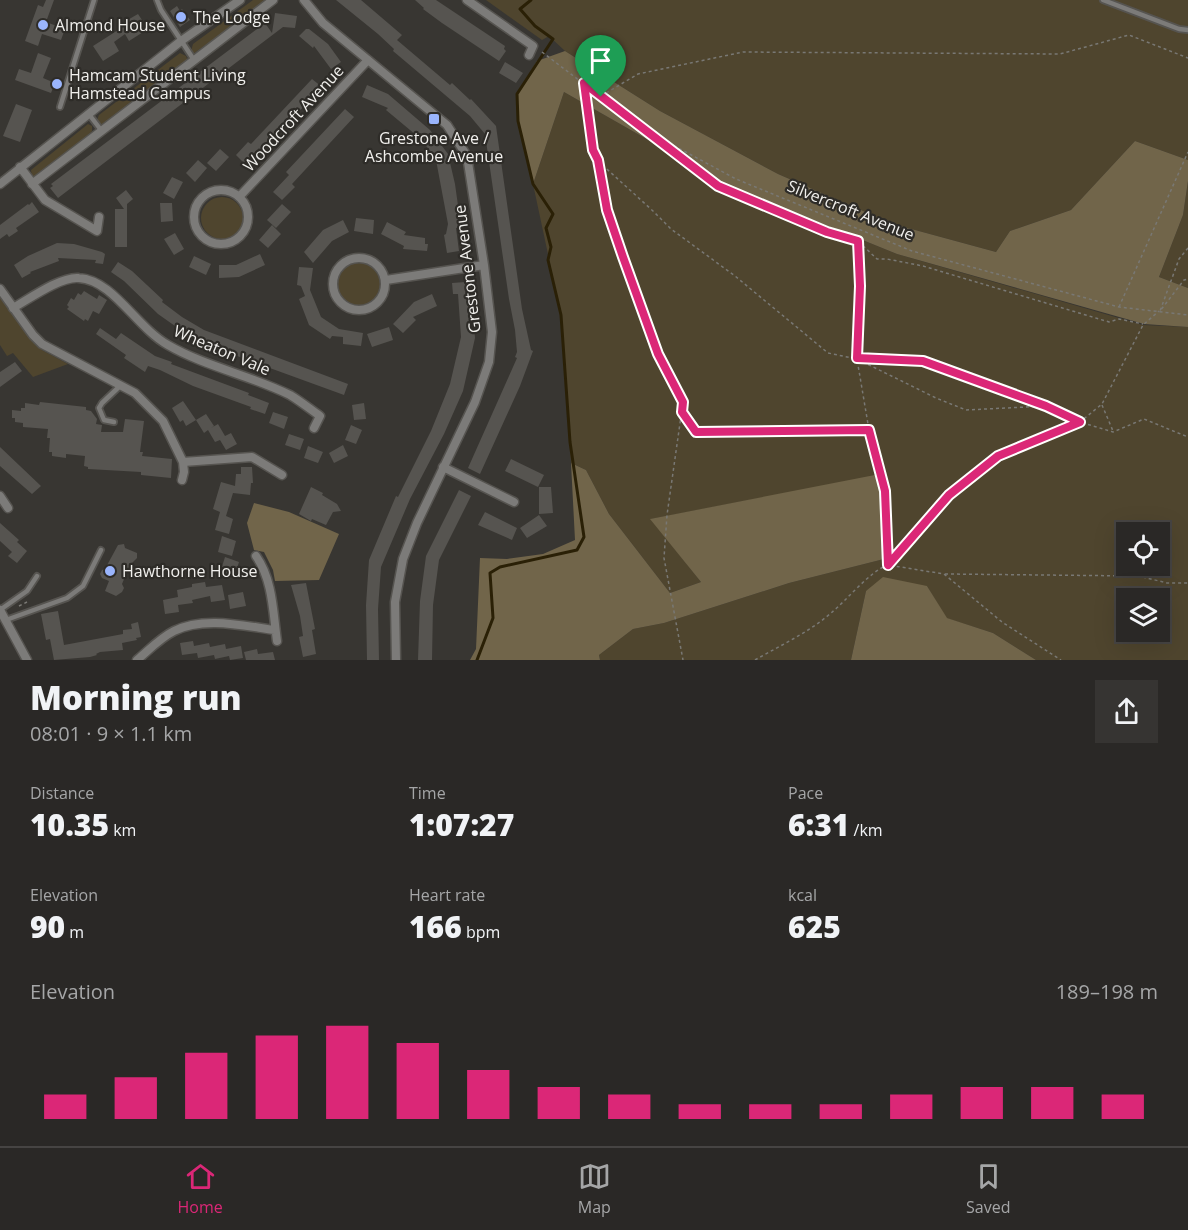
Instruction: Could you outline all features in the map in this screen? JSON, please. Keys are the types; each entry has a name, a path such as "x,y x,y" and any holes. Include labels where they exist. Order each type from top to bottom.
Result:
{"street":[{"path":"0,184 181,41 240,0"},
{"path":"32,183 273,0"},
{"name":"Grestone Avenue","path":"304,0 323,23 447,125 463,148 471,176 484,265 492,332 489,362 476,402 443,467 403,559 396,602 396,660"},
{"path":"466,0 533,46 529,54"},
{"name":"Woodcroft Avenue","path":"239,197 368,60"},
{"path":"20,167 45,200 97,231 99,217"},
{"path":"221,190 239,197 244,202 248,215 246,228 242,234 232,242 225,244 206,239 195,223 198,203 208,194 221,190"},
{"path":"360,257 372,261 382,270 386,280 380,301 375,306 362,310 349,309 335,295 333,289 337,270 353,258 360,257"},
{"path":"386,280 484,265"},
{"name":"Wheaton Vale","path":"13,308 66,279 77,278 98,282 143,328 168,345 291,396 320,416 314,428"},
{"path":"0,289 42,344 135,393 163,422 183,462 182,480"},
{"path":"183,462 252,457 282,475"},
{"path":"443,467 513,502"},
{"path":"0,496 8,508"},
{"path":"256,556 263,565 268,581 277,641"},
{"path":"0,610 27,660"},
{"path":"137,660 158,641 173,631 189,625 229,624 275,630"}],"lane":[{"path":"60,107 94,0"},
{"path":"157,0 194,60"},
{"path":"1103,0 1179,29 1188,30"},
{"path":"88,113 101,130"},
{"path":"114,422 104,420 99,408 122,385"},
{"path":"6,620 67,598 83,586 102,550"},
{"path":"0,610 27,591 37,576"}],"path":[{"path":"601,97 638,74 743,52 1060,54 1129,35 1188,58"},
{"name":"Silvercroft Avenue","path":"538,49 643,129 736,179 912,251 1119,307 1188,315"},
{"path":"584,83 593,150 598,160 607,210 658,354 683,402 667,515 664,558 683,660"},
{"path":"643,129 718,186 827,232 858,241 877,259 923,266 1109,322 1119,319 1143,325"},
{"path":"1119,307 1188,152"},
{"path":"598,160 654,211 670,229 735,276 828,353 857,358 923,361 1046,406 1080,422 1113,432 1144,419 1188,437"},
{"path":"858,241 860,286 857,358 869,430 885,491 888,565"},
{"path":"1160,311 1179,259 1188,248"},
{"path":"888,565 949,495 998,456 1080,422 1102,404 1143,325 1160,311 1184,280 1188,279"},
{"path":"857,358 936,398 966,410 1046,406"},
{"path":"1102,404 1113,432"},
{"path":"682,412 696,432 869,430"},
{"path":"755,660 798,638 865,583 877,568 888,565 944,574 1139,576 1167,584 1188,583"},
{"path":"944,574 1002,622 1061,660"}],"shaded area":[{"path":"253,0 268,0 193,54 191,51 193,44"},
{"path":"486,0 1188,0 1188,160 1135,141 1071,210 1010,231 996,252 893,224 778,174 660,111 565,51 549,36 542,40"},
{"path":"565,51 660,111 778,174 893,224 996,252 1010,231 1071,210 1135,141 1188,160 1188,181 1183,215 1159,277 1188,288 1188,327 1144,324 897,254 729,186 564,92 533,184 518,121 517,94 537,61"},
{"path":"180,53 186,56 188,61 99,125 97,120 99,115"},
{"path":"564,92 729,186 897,254 1143,325 1188,327 1188,660 1036,660 993,633 946,618 927,586 866,591 851,660 600,660 599,655 633,629 664,623 789,583 884,559 880,475 651,519 701,582 670,593 609,514 586,470 571,463 561,315 533,184"},
{"path":"88,124 92,126 92,131 87,137 36,177 32,177 31,170"},
{"path":"1188,181 1188,288 1159,277 1183,215"},
{"path":"222,197 237,203 243,218 237,233 222,239 207,233 201,218 207,203"},
{"path":"359,263 367,264 374,269 379,276 379,292 374,299 367,304 359,305 351,304 344,299 339,292 338,284 339,276 344,269 351,264"},
{"path":"0,298 42,350 68,364 33,377 13,353 7,356 0,345"},
{"path":"571,463 586,470 609,514 670,593 701,582 650,519 880,474 884,559 789,583 664,623 633,629 599,655 600,660 470,660 476,649 480,558 507,559 543,554 575,540"},
{"path":"254,503 289,512 339,534 319,580 275,581 273,570 264,552 254,550 247,523"},
{"path":"883,577 927,586 947,618 993,633 1036,660 851,660 866,591"}],"building":[{"name":"Almond House","path":"46,0 54,0 46,22 65,29 61,40 42,34 38,46 25,41 38,5 43,7"},
{"path":"336,0 361,0 402,35 397,40 450,85 452,83 471,99 496,126 522,309 533,351 520,386 480,474 468,468 517,358 515,357 517,352 515,330 485,134 470,116"},
{"path":"415,0 436,0 505,46 506,51 499,61 442,23"},
{"name":"The Lodge","path":"177,6 190,20 180,27 170,11"},
{"path":"275,13 297,16 295,28 283,27 58,198 50,188 53,186 51,184 265,23 272,33"},
{"path":"138,14 148,29 129,41 125,34 114,42 119,51 103,61 93,46 126,25 124,22"},
{"path":"306,29 328,44 341,62 331,69 314,46 313,48 299,36"},
{"path":"38,53 51,58 43,78 55,83 51,93 15,80 19,69 31,73"},
{"path":"505,62 523,73 516,83 499,73"},
{"path":"312,79 322,87 262,151 259,148 245,164 236,155 248,142 251,144"},
{"path":"367,85 388,94 430,130 448,154 461,227 456,228 459,251 447,253 444,235 448,224 436,160 422,140 386,110 388,108 362,97"},
{"path":"16,104 32,110 20,142 3,136"},
{"path":"345,109 354,117 292,184 295,187 282,200 273,192 289,175 286,172"},
{"path":"220,149 229,157 216,171 207,163"},
{"path":"198,160 207,168 195,182 186,173"},
{"path":"172,177 183,182 174,199 163,193"},
{"path":"126,190 133,199 127,204 127,247 115,247 115,209 124,209 116,198"},
{"path":"32,202 39,212 16,228 18,231 9,237 7,234 0,239 0,225"},
{"path":"160,203 172,203 173,221 161,222"},
{"path":"282,204 291,212 276,228 267,220"},
{"path":"356,218 374,220 373,234 354,231"},
{"path":"343,220 349,232 332,241 313,263 304,252 323,230"},
{"path":"387,222 406,232 404,235 425,238 425,244 428,244 427,251 403,249 404,246 381,234"},
{"path":"272,225 281,234 268,248 259,240"},
{"path":"175,233 184,249 174,255 164,239"},
{"path":"57,243 74,244 102,252 105,254 103,264 95,263 96,260 58,258 59,261 30,272 22,278 14,265"},
{"path":"260,254 265,265 239,277 219,278 219,265 236,265"},
{"path":"194,256 211,264 206,275 189,267"},
{"path":"118,262 132,271 163,300 162,302 204,330 348,384 344,395 242,358 175,326 111,272"},
{"path":"299,267 313,268 310,290 321,317 339,329 363,333 361,346 343,344 343,337 332,336 330,339 309,325 299,299 305,296 301,286 297,285"},
{"path":"465,282 466,297 472,297 475,338 463,391 444,434 410,499 381,567 378,609 379,660 367,660 366,605 369,560 396,496 398,497 431,431 450,384 461,337 458,294 453,294 452,283"},
{"path":"84,291 97,299 99,295 107,300 99,314 93,311 88,321 85,319 84,321 67,309 71,298 74,300 78,293 81,295"},
{"path":"432,294 437,306 413,317 416,320 403,333 393,324 414,302"},
{"path":"389,327 393,340 372,347 367,334"},
{"path":"100,328 116,339 121,333 155,356 172,362 171,364 249,393 248,395 269,403 265,414 193,386 160,370 148,366 145,372 124,358 126,355 96,334"},
{"path":"15,362 22,371 0,387 0,372"},
{"path":"183,401 196,420 186,426 183,420 180,422 172,408"},
{"path":"40,402 86,407 86,410 91,411 97,419 96,424 102,425 101,432 123,432 125,419 144,421 140,452 143,452 142,456 172,459 171,478 141,475 141,472 88,469 84,466 85,456 66,454 66,458 52,456 52,452 49,452 48,429 23,427 23,423 15,422 15,418 12,418 12,410 21,411 21,408 25,408 25,403 39,405"},
{"path":"364,403 366,419 354,420 352,405"},
{"path":"273,412 288,417 284,429 269,423"},
{"path":"206,414 214,426 211,428 218,424 225,436 231,433 237,444 226,450 220,440 215,442 208,430 204,433 196,420"},
{"path":"351,425 362,430 356,444 345,440"},
{"path":"289,434 304,439 300,450 285,445"},
{"path":"343,445 348,456 334,463 329,453"},
{"path":"308,446 323,452 318,463 304,458"},
{"path":"0,447 41,486 32,494 0,466"},
{"path":"511,459 544,475 538,487 505,471"},
{"path":"241,467 252,467 253,483 251,483 250,495 233,493 226,516 233,519 229,534 215,530 220,512 213,509 221,482 235,486 236,474 241,474"},
{"path":"311,487 337,504 341,511 333,512 326,525 312,519 311,521 299,514"},
{"path":"539,487 551,487 553,513 539,514"},
{"path":"459,490 471,496 439,560 433,605 432,660 418,660 420,601 426,556"},
{"path":"485,512 517,528 512,540 478,525"},
{"path":"539,515 547,526 527,538 520,528"},
{"path":"0,523 19,540 17,542 27,551 17,563 8,556 12,552 0,541"},
{"path":"222,536 236,541 232,556 218,552"},
{"name":"Hawthorne House","path":"124,544 125,548 137,553 137,558 130,565 122,584 124,588 122,592 116,596 105,591 109,581 102,578 100,574 118,545"},
{"path":"225,557 239,562 234,577 220,573"},
{"path":"205,582 206,587 222,585 225,600 211,602 210,596 192,600 193,603 178,605 179,612 165,614 163,600 178,597 177,590"},
{"path":"306,583 315,629 312,630 316,654 303,657 299,637 303,636 300,616 291,585"},
{"path":"243,592 246,606 230,609 228,595"},
{"path":"58,611 64,645 123,634 123,630 132,629 131,624 138,622 141,637 122,643 123,650 100,652 90,657 54,660 50,639 46,640 41,614"},
{"path":"193,641 194,646 209,643 210,647 225,644 226,649 241,646 243,658 230,660 229,656 215,659 214,655 198,658 197,653 182,655 180,643"},
{"path":"257,649 258,654 273,652 275,660 246,660 244,652"}],"waterway":[{"path":"477,660 493,618 490,573 500,567 577,550 584,537 570,442 561,315 548,260 551,247 546,228 553,214 533,184 518,121 517,94 553,39 535,26 520,9 531,0"}],"place":[{"name":"The Lodge","path":"181,17"},
{"name":"Almond House","path":"43,25"},
{"name":"Hamcam Student Living Hamstead Campus","path":"57,84"},
{"name":"Grestone Ave / Ashcombe Avenue","path":"434,119"},
{"name":"Hawthorne House","path":"110,571"}],"route":[{"path":"584,83 601,97 718,186 827,232 858,241 860,286 857,358 923,361 1046,406 1080,422 998,456 949,495 888,565 885,491 869,430 696,432 682,412 683,402 658,354 607,210 598,160 593,150 584,83"}]}
